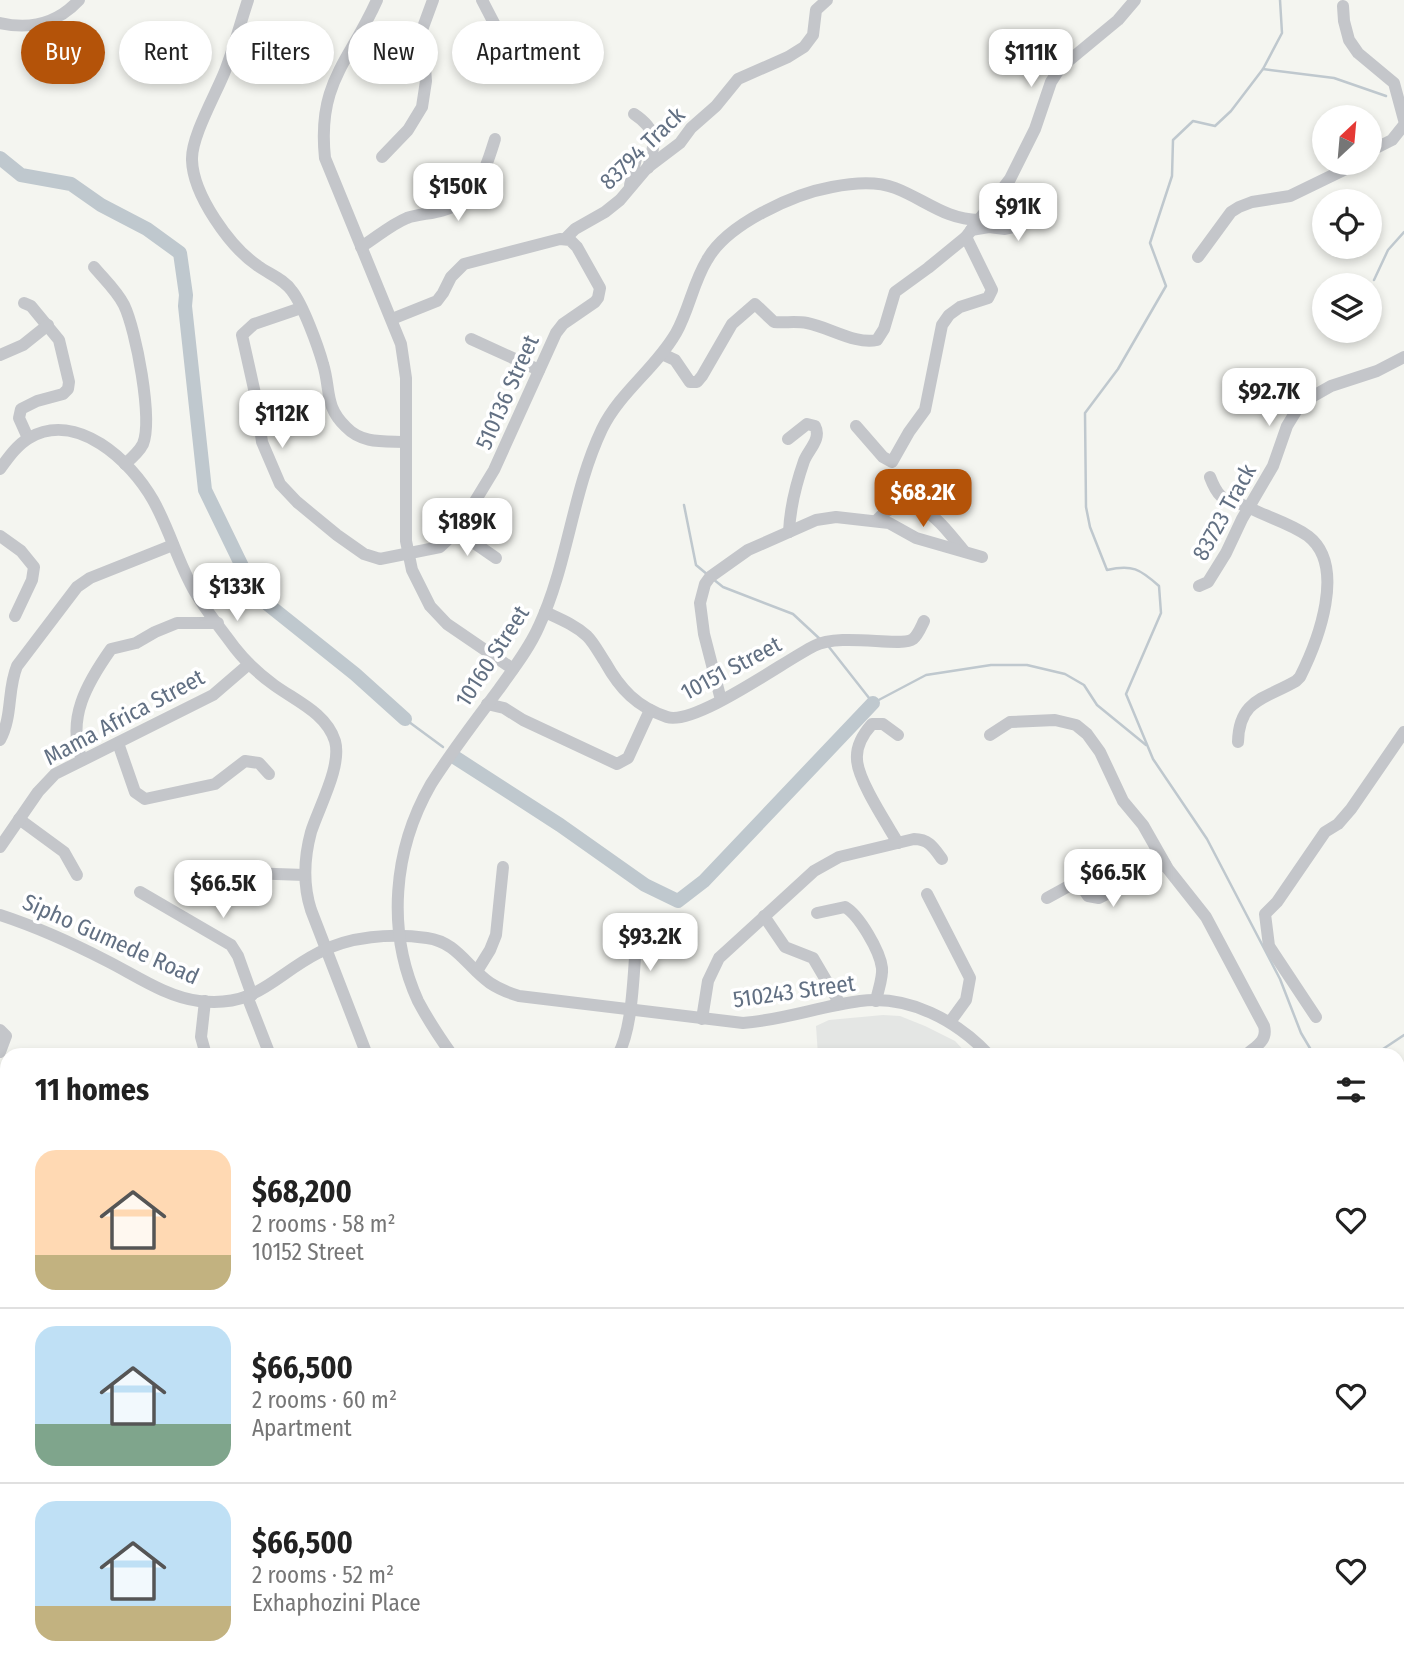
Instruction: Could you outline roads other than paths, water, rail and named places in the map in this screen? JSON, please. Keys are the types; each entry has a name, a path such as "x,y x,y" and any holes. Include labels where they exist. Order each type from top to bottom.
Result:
{"street":[{"path":"0,23 22,27 47,22 69,10 79,0"},
{"path":"248,0 230,60 195,144 192,165 206,203 230,239 249,259 291,288 324,367 327,397 335,416 359,437 373,441 406,442"},
{"path":"377,0 330,88 322,128 325,158 392,319 405,361 408,555 417,583 437,614 460,634 513,669"},
{"path":"382,157 408,130 422,107 426,82 422,30 433,0"},
{"path":"482,0 493,21"},
{"name":"83794 Track","path":"565,239 575,229 605,212 647,168 680,143 738,79 804,47 813,35 816,10 827,0"},
{"path":"662,354 675,360 687,380 697,382 732,324 755,304 774,322 809,323 875,341 884,329 895,292 928,268 972,229 1010,179 1022,158 1057,72 1118,20 1135,0"},
{"path":"1343,5 1349,40 1358,53 1394,83 1404,122 1392,140 1382,145"},
{"path":"635,114 647,122 653,134 654,150 647,168"},
{"path":"361,247 403,220 442,211 464,200 483,174 495,139"},
{"path":"629,189 637,154"},
{"path":"1198,257 1224,221 1239,206 1290,196 1333,175"},
{"name":"10160 Street","path":"447,1048 419,1002 405,964 399,936 399,877 413,819 431,784 513,669 538,629 585,472 601,431 618,403 662,354 681,325 703,267 713,250 745,224 791,199 833,187 880,184 896,188 972,229 1005,229 1019,226 1023,222 1025,209 1040,201"},
{"path":"856,426 883,457 892,461 925,410 942,325 954,311 988,298 992,290 972,229"},
{"path":"392,319 437,301 451,276 464,264 565,239"},
{"name":"510136 Street","path":"301,308 254,324 242,335 267,458 287,493 357,550 380,559 440,547 457,531 495,470 560,328 595,302 600,293 600,288 577,247 565,239"},
{"path":"94,267 125,307 141,372 146,417 145,436 137,453 125,464"},
{"path":"24,303 31,306 61,344 68,386 63,394 37,401 21,410 19,418 28,438"},
{"path":"0,355 23,345 48,325"},
{"path":"471,339 539,370"},
{"name":"83723 Track","path":"1199,586 1209,580 1273,466 1287,426 1301,403 1331,386 1377,371 1404,357"},
{"path":"788,439 807,424 812,424 818,430 801,471 789,532"},
{"path":"0,469 15,449 28,438 55,430 79,433 99,443 138,477 154,501 196,593 249,664 321,717 331,732 337,748 334,768 309,843 305,875 308,901 363,1048"},
{"path":"1210,477 1216,492 1226,501 1248,507 1297,530 1319,546 1327,567 1328,583 1321,618 1300,677 1249,706 1241,718 1238,742"},
{"path":"876,521 890,507 918,506 943,524 964,551"},
{"path":"722,699 699,603 705,584 719,569 737,557 825,517 889,523 916,538 982,557"},
{"path":"457,531 496,558"},
{"path":"0,536 21,551 34,567 32,580 15,616"},
{"path":"0,740 8,721 13,679 18,666 77,587 90,578 173,545"},
{"name":"10151 Street","path":"545,612 573,625 589,638 622,690 650,710 674,718 701,711 822,643 848,639 907,642 916,636 924,621"},
{"path":"82,760 75,741 80,705 111,649 136,643 177,623 218,623"},
{"name":"Mama Africa Street","path":"0,847 51,777 213,695 249,664"},
{"path":"487,704 504,708 523,720 617,764 628,758 650,710"},
{"path":"990,735 1014,721 1062,720 1082,728 1101,752 1122,801 1143,825 1165,864 1206,917 1264,1026 1265,1036 1255,1048"},
{"path":"898,735 883,724 872,724 859,746 857,758 859,772 898,843"},
{"path":"1316,1017 1269,946 1265,914 1277,902 1325,832 1338,824 1352,809 1404,732"},
{"path":"118,743 135,792 145,799 215,784 245,761 259,764 269,774"},
{"path":"19,819 64,852 77,875"},
{"path":"702,1019 708,981 719,958 814,871 850,853 922,839 930,844 942,859"},
{"path":"1046,898 1078,881 1088,896 1099,898 1165,864"},
{"path":"477,971 491,950 496,934 503,867"},
{"path":"245,873 305,875"},
{"path":"139,892 231,945 238,956 268,1048"},
{"path":"927,894 971,978 966,1000 950,1022"},
{"path":"817,913 845,907 859,920 882,965 876,1000"},
{"name":"Sipho Gumede Road","path":"0,915 57,936 172,994 205,1001 230,1001 250,996 326,949 353,941 399,936"},
{"path":"764,916 785,947 813,958 840,1004"},
{"path":"621,1048 627,1031 637,934"},
{"name":"510243 Street","path":"399,936 426,938 446,944 498,988 519,996 744,1023 840,1004 876,1000 914,1006 950,1022 982,1048"},
{"path":"204,1048 201,1037 205,1001"},
{"path":"0,1030 6,1036 2,1048"}],"waterway":[{"path":"1280,0 1282,33 1263,69 1231,111 1215,126 1193,121 1173,140 1172,176 1150,243 1166,286 1118,369 1085,413 1086,507 1090,527 1107,570 1135,569 1159,586 1161,613 1126,694 1153,759 1207,839 1280,979 1301,1033 1310,1048"},
{"path":"1263,69 1334,78 1386,96"},
{"path":"0,158 21,175 71,184 101,205 147,229 180,253 205,490 256,595 355,674 405,719"},
{"path":"1377,273 1388,250 1404,232"},
{"path":"684,505 696,565 708,575"},
{"path":"713,579 723,587 793,614 821,640"},
{"path":"829,647 873,703 926,675 991,665 1027,665 1065,674 1084,685 1097,705 1146,745"},
{"path":"456,758 560,825 645,885 678,901 704,881 873,703"},
{"path":"405,719 443,747"},
{"path":"1384,1048 1404,1035"}]}
